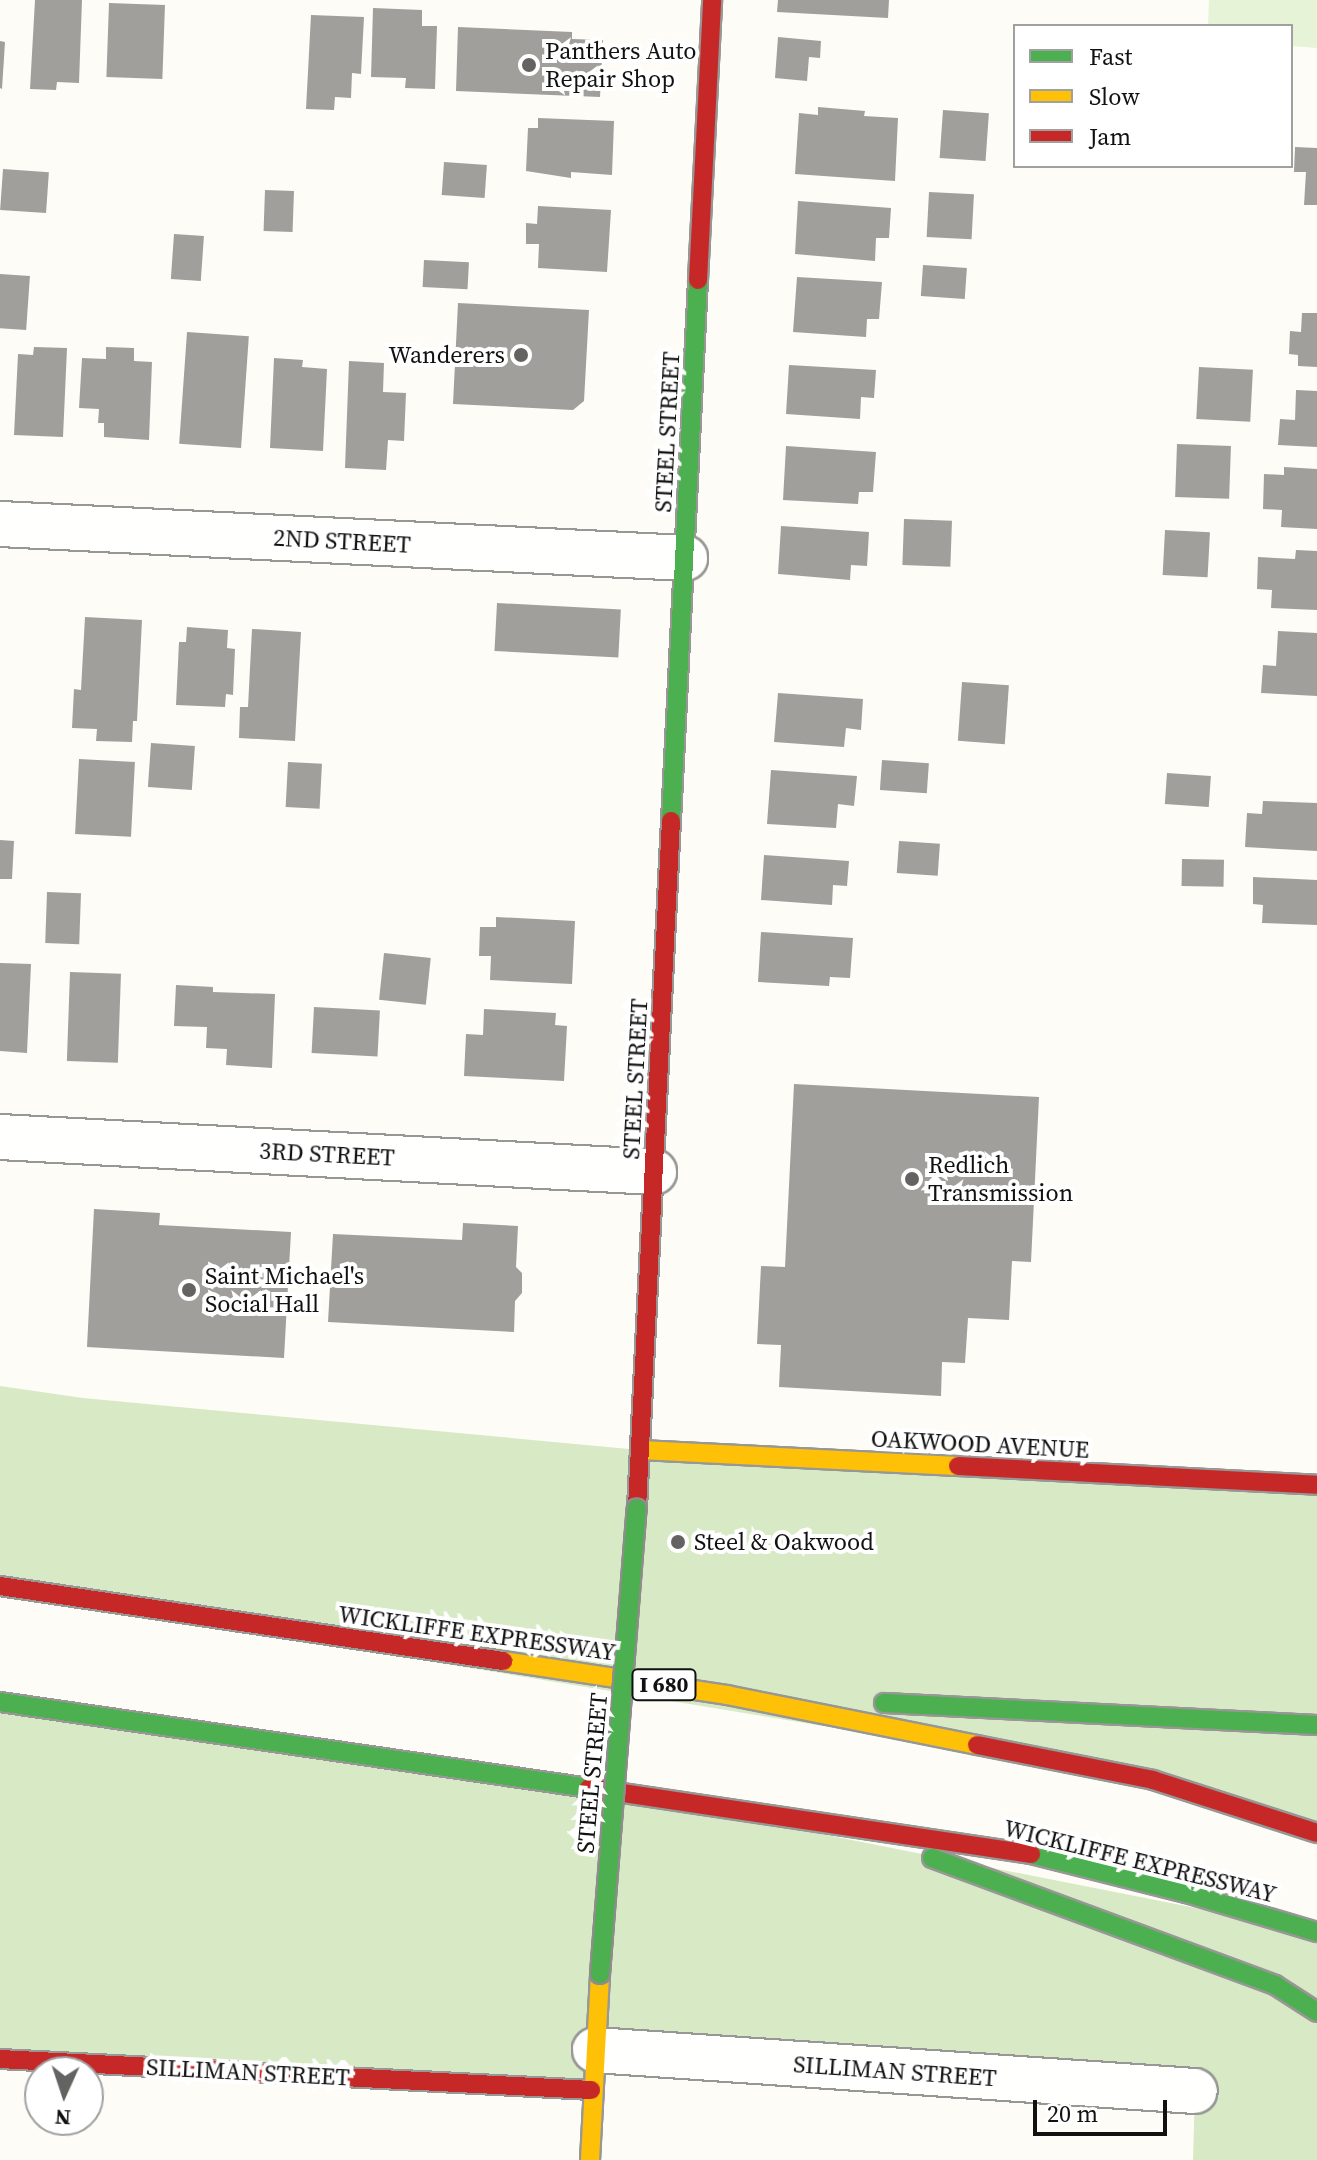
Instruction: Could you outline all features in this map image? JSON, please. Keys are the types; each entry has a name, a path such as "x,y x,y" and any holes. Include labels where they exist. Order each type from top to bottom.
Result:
{"main road":[{"name":"STEEL STREET","path":"590,2160 593,2070 637,1508 712,0"},
{"name":"OAKWOOD AVENUE","path":"640,1450 1317,1485"},
{"name":"WICKLIFFE EXPRESSWAY","path":"0,1586 727,1695 1153,1780 1317,1833"},
{"path":"727,1695 1317,1725"},
{"name":"WICKLIFFE EXPRESSWAY","path":"0,1702 1029,1853 1186,1893 1317,1932"},
{"path":"847,1826 1275,1985 1317,2012"},
{"name":"SILLIMAN STREET","path":"0,2059 593,2070"}],"street":[{"name":"2ND STREET","path":"0,524 685,558"},
{"name":"3RD STREET","path":"0,1137 654,1172"},
{"name":"SILLIMAN STREET","path":"593,2070 1195,2091"}],"green space":[{"path":"1209,0 1317,0 1317,48 1293,46 1293,24 1208,24"},
{"path":"0,1386 83,1398 640,1450 1317,1485 1317,1833 1153,1780 0,1591"},
{"path":"0,1702 614,1793 1317,1932 1317,2160 1193,2160 1195,2091 595,2050 591,2090 104,2064 104,2056 0,2059"}],"building":[{"path":"35,0 82,0 79,83 57,82 56,90 30,89"},
{"path":"778,0 889,0 888,18 777,12"},
{"path":"109,3 165,5 162,79 106,77"},
{"path":"373,8 422,10 422,26 437,26 435,89 405,88 406,78 371,77"},
{"path":"311,15 364,17 361,74 352,73 351,98 335,97 334,110 306,109"},
{"name":"Panthers Auto Repair Shop","path":"458,27 572,32 572,39 603,40 600,97 456,91"},
{"path":"778,37 821,41 820,58 809,57 807,81 775,78"},
{"path":"0,41 5,42 2,89 0,88"},
{"path":"818,107 865,111 864,116 898,118 895,181 795,174 799,113 818,115"},
{"path":"943,110 989,113 986,161 940,158"},
{"path":"538,118 614,121 612,175 571,172 571,178 526,171 528,128 538,128"},
{"path":"1295,147 1317,148 1317,205 1304,205 1306,172 1294,172"},
{"path":"444,162 487,165 485,198 442,195"},
{"path":"3,169 49,172 46,213 0,210"},
{"path":"265,190 294,191 293,232 264,231"},
{"path":"929,192 974,194 972,239 927,237"},
{"path":"798,201 891,208 889,238 876,238 875,261 795,254"},
{"path":"538,206 611,210 607,272 538,268 539,244 526,244 526,223 537,224"},
{"path":"174,234 204,236 201,281 171,279"},
{"path":"424,260 469,262 468,289 423,287"},
{"path":"923,265 967,268 965,299 921,296"},
{"path":"0,274 30,276 26,330 0,328"},
{"path":"797,277 882,282 879,319 867,319 866,337 793,332"},
{"name":"Wanderers","path":"458,303 589,310 584,401 573,410 453,404"},
{"path":"1302,313 1317,313 1317,367 1298,366 1298,355 1289,354 1290,331 1301,332"},
{"path":"187,332 249,336 241,448 179,444"},
{"path":"34,347 67,348 63,437 14,435 18,354 33,355"},
{"path":"106,347 134,348 134,361 152,362 149,440 104,437 104,423 98,423 99,409 79,408 82,358 106,359"},
{"path":"274,358 303,360 302,367 327,369 323,451 270,448"},
{"path":"349,361 384,363 383,392 406,393 404,441 388,440 386,470 345,468"},
{"path":"789,365 876,370 874,398 861,397 860,419 786,414"},
{"path":"1199,367 1253,370 1250,422 1196,419"},
{"path":"1296,390 1317,391 1317,447 1278,445 1280,419 1295,420"},
{"path":"1177,444 1231,446 1229,499 1175,497"},
{"path":"786,446 876,452 873,492 859,492 858,504 783,500"},
{"path":"1284,467 1317,469 1317,529 1281,527 1282,510 1263,509 1264,474 1284,475"},
{"path":"904,519 952,521 950,567 902,565"},
{"path":"781,526 869,532 867,566 851,565 850,580 778,574"},
{"path":"1165,530 1210,532 1208,577 1163,575"},
{"path":"1296,550 1317,551 1317,610 1271,608 1272,590 1257,589 1258,557 1295,559"},
{"path":"497,603 621,609 618,657 494,651"},
{"path":"85,617 142,620 137,721 133,721 132,742 96,741 97,729 72,728 74,689 81,690"},
{"path":"187,627 228,630 227,648 235,649 233,695 226,694 225,707 176,705 179,642 186,642"},
{"path":"252,629 301,632 295,741 239,738 240,707 248,707"},
{"path":"1278,631 1317,633 1317,696 1261,693 1263,665 1276,666"},
{"path":"962,682 1009,685 1005,744 958,741"},
{"path":"778,693 863,699 861,730 846,728 844,747 774,742"},
{"path":"151,743 195,746 192,790 148,787"},
{"path":"79,759 135,762 131,837 75,834"},
{"path":"882,760 929,763 927,793 880,790"},
{"path":"288,762 322,764 320,809 286,807"},
{"path":"771,770 857,776 854,806 838,804 836,828 767,824"},
{"path":"1167,773 1211,776 1209,807 1165,804"},
{"path":"1263,801 1317,803 1317,851 1245,847 1247,813 1262,814"},
{"path":"0,840 14,841 12,879 0,879"},
{"path":"899,841 940,844 938,876 897,873"},
{"path":"764,855 849,861 847,886 833,885 832,905 761,900"},
{"path":"1182,859 1224,860 1224,887 1182,886"},
{"path":"1253,877 1317,880 1317,925 1262,923 1263,905 1253,904"},
{"path":"47,892 81,893 79,944 45,943"},
{"path":"496,917 575,921 572,984 490,980 491,956 479,956 480,927 496,927"},
{"path":"761,932 853,938 850,978 830,977 829,986 758,982"},
{"path":"384,953 431,958 426,1005 379,1000"},
{"path":"0,963 31,964 27,1053 0,1051"},
{"path":"70,972 121,974 118,1063 67,1061"},
{"path":"176,985 213,987 213,992 275,994 272,1068 226,1065 227,1049 206,1048 207,1027 174,1026"},
{"path":"314,1007 380,1010 378,1056 312,1053"},
{"path":"484,1009 556,1013 555,1025 567,1026 564,1081 464,1076 466,1034 483,1035"},
{"name":"Redlich Transmission","path":"794,1084 1039,1097 1031,1262 1012,1261 1009,1320 968,1318 965,1363 942,1362 941,1396 779,1387 781,1345 757,1344 761,1266 785,1267"},
{"name":"Saint Michael's Social Hall","path":"94,1209 160,1213 159,1225 291,1232 284,1358 87,1347"},
{"path":"463,1223 518,1226 516,1267 522,1273 522,1293 515,1301 514,1332 328,1322 333,1234 462,1240"}],"traffic: fast":[{"path":"671,821 698,280"},
{"path":"600,1974 637,1508"},
{"path":"0,1702 589,1788"},
{"path":"884,1703 1317,1725"},
{"path":"1031,1854 1186,1893 1317,1932"},
{"path":"932,1858 1275,1985 1317,2012"}],"traffic: slow":[{"path":"640,1450 958,1466"},
{"path":"503,1661 727,1695 977,1745"},
{"path":"590,2160 600,1974"}],"traffic: jam":[{"path":"698,280 712,0"},
{"path":"637,1508 671,821"},
{"path":"958,1466 1317,1485"},
{"path":"0,1586 503,1661"},
{"path":"977,1745 1153,1780 1317,1833"},
{"path":"589,1788 1031,1854"},
{"path":"0,2059 591,2090"}],"place":[{"name":"Panthers Auto Repair Shop","path":"529,65"},
{"name":"Wanderers","path":"521,355"},
{"name":"Redlich Transmission","path":"912,1179"},
{"name":"Saint Michael's Social Hall","path":"189,1290"},
{"name":"Steel & Oakwood","path":"678,1542"}]}
